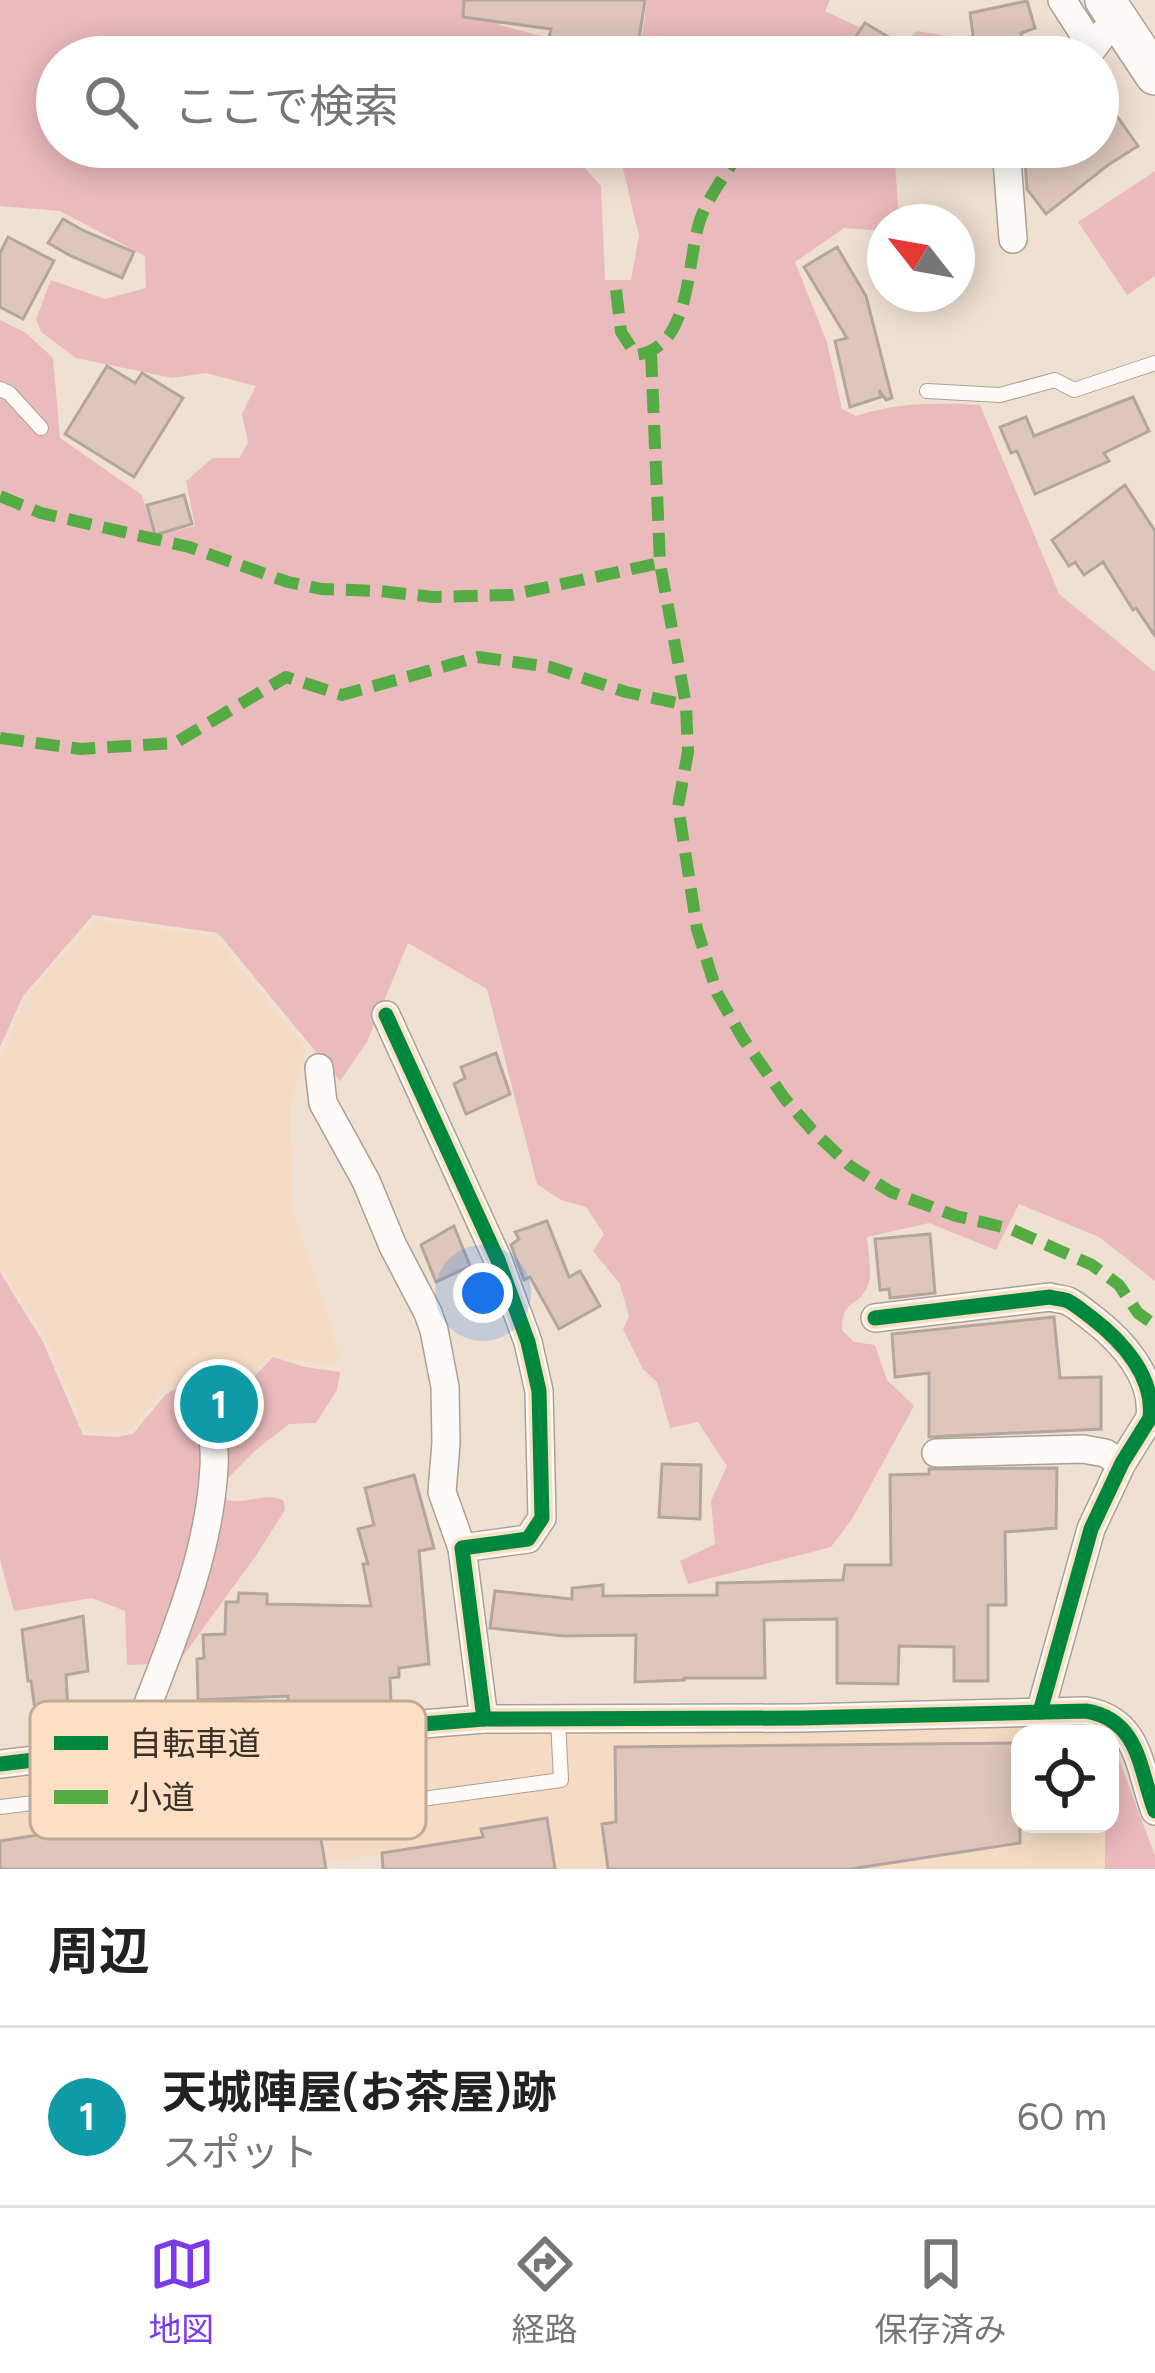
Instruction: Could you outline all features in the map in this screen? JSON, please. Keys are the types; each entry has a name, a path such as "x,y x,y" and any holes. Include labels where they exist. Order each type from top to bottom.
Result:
{"street":[{"path":"1062,0 1085,36"},
{"path":"1008,168 1013,239"},
{"path":"386,1015 498,1260 528,1342 539,1391 542,1519 528,1539 462,1548"},
{"path":"320,1069 323,1103 366,1181 434,1330 445,1387 442,1492 462,1548 484,1719"},
{"path":"874,1318 1050,1297 1069,1301 1099,1323 1146,1375 1154,1406 1091,1529 1040,1712"},
{"path":"149,1701 191,1591 206,1529 215,1463 207,1392"},
{"path":"936,1453 1083,1449 1105,1453 1122,1463"},
{"path":"426,1724 484,1719 1086,1711 1104,1714 1120,1724 1132,1741 1155,1811"},
{"path":"0,1764 30,1760"}],"lane":[{"path":"927,391 1000,395 1055,380 1074,390 1155,363"},
{"path":"0,389 41,428"},
{"path":"426,1799 561,1780 558,1720"},
{"path":"0,1808 30,1804"}],"shaded area":[{"path":"0,0 489,0 500,25 541,36 36,36 36,168 585,168 601,186 605,280 631,280 639,236 623,168 895,168 898,204 867,204 867,230 844,228 795,262 827,342 842,409 856,416 917,404 980,405 1059,594 1155,672 1155,1281 1099,1237 1019,1204 996,1250 929,1223 867,1237 869,1283 844,1313 842,1330 854,1342 875,1345 887,1380 914,1406 852,1519 831,1547 688,1584 680,1561 715,1544 711,1501 727,1466 698,1422 670,1428 657,1382 643,1369 623,1329 629,1317 620,1284 593,1251 604,1234 586,1207 561,1200 537,1184 487,989 408,943 367,1042 340,1081 218,933 93,915 23,996 0,1047 0,320 26,333 53,358 60,438 142,495 154,536 195,526 186,481 213,458 239,458 248,443 242,414 256,386 206,373 172,378 76,358 41,332 36,319 51,280 105,299 146,288 145,256 60,211 0,206"},
{"path":"647,0 830,0 825,11 861,28 855,36 642,36"},
{"path":"1155,171 1155,276 1127,295 1078,222"},
{"path":"95,920 215,937 306,1049 290,1107 292,1208 340,1357 329,1365 270,1355 246,1379 238,1400 192,1374 162,1390 131,1430 114,1432 86,1431 44,1335 0,1266 0,1059 27,997"},
{"path":"0,1272 43,1342 83,1435 133,1434 166,1394 195,1379 242,1407 249,1382 273,1357 340,1372 337,1390 316,1423 289,1424 222,1484 227,1500 276,1498 283,1500 285,1510 178,1663 127,1665 125,1611 92,1598 14,1611 0,1560"},
{"path":"1041,1723 1062,1725 1011,1725 1011,1743 702,1748 871,1866 1031,1842 1030,1833 1105,1833 1105,1869 555,1869 546,1818 482,1829 483,1837 284,1869 323,1855 320,1839 426,1839 426,1736 499,1730 669,1732"},
{"path":"1119,1761 1155,1856 1155,1869 1105,1869 1105,1833 1119,1833"},
{"path":"30,1769 30,1836 0,1841 0,1772"}],"building":[{"path":"464,0 645,0 639,36 549,36 551,29 463,17"},
{"path":"1027,1 1035,28 1022,36 973,36 970,13"},
{"path":"865,23 887,36 856,36"},
{"path":"1119,119 1138,146 1119,158"},
{"path":"1026,168 1104,168 1046,214 1027,189"},
{"path":"63,219 134,252 122,278 48,243"},
{"path":"8,237 54,261 23,319 0,307 0,253"},
{"path":"837,247 866,296 892,398 886,400 879,390 881,397 850,407 835,341 847,338 804,267"},
{"path":"107,366 135,383 142,373 183,398 134,477 65,434"},
{"path":"1133,397 1149,431 1104,453 1109,461 1035,494 1017,451 1011,453 1000,427 1026,417 1034,436"},
{"path":"1125,485 1155,531 1155,636 1103,562 1084,575 1075,562 1069,566 1052,540"},
{"path":"184,495 192,524 155,535 147,505"},
{"path":"496,1053 510,1094 466,1114 454,1084 465,1078 461,1067"},
{"path":"547,1221 569,1277 580,1271 600,1306 559,1329 530,1277 524,1280 511,1245 519,1239 515,1232"},
{"path":"454,1226 470,1266 436,1282 421,1245"},
{"path":"930,1234 935,1293 890,1298 889,1289 880,1290 875,1239"},
{"path":"1054,1317 1060,1378 1101,1377 1101,1429 929,1437 929,1373 895,1377 892,1334"},
{"path":"662,1464 701,1465 700,1519 659,1517"},
{"path":"1057,1468 1056,1528 1005,1532 1006,1605 988,1605 988,1681 954,1681 954,1647 899,1646 898,1684 837,1683 837,1619 764,1620 765,1678 635,1682 636,1635 564,1636 490,1628 495,1591 572,1599 572,1588 603,1585 603,1596 717,1595 717,1583 843,1580 845,1565 891,1565 890,1475 929,1474 929,1469"},
{"path":"414,1475 434,1548 419,1551 429,1664 399,1668 399,1677 390,1678 391,1701 288,1701 288,1696 198,1700 197,1659 204,1658 203,1635 225,1634 226,1602 238,1602 239,1593 267,1594 267,1604 371,1606 363,1564 368,1564 358,1529 374,1525 365,1488"},
{"path":"83,1616 88,1671 66,1675 67,1701 34,1701 22,1630"},
{"path":"1011,1743 1011,1833 1020,1833 1020,1843 851,1869 608,1869 602,1824 616,1822 615,1747"},
{"path":"547,1818 555,1869 383,1869 382,1853 483,1837 481,1829"},
{"path":"30,1836 321,1839 326,1869 0,1869 0,1841"}],"marked path":[{"path":"616,290 621,332 636,355 654,349 677,321 700,220 729,168"},
{"path":"651,353 660,563 686,705 688,752 678,806 697,929 717,993 785,1099 850,1166 891,1192 956,1216 1011,1229 1092,1265 1119,1285 1138,1313 1155,1325"},
{"path":"0,496 41,513 189,547 321,589 433,597 511,595 660,563"},
{"path":"0,738 81,749 175,743 286,677 342,695 478,657 550,667 626,692 686,705"}],"cycle path":[{"path":"386,1015 498,1260 528,1342 539,1391 542,1518 528,1539 462,1548 484,1719"},
{"path":"875,1318 1050,1297 1080,1309 1114,1338 1142,1374 1150,1418 1122,1463 1091,1529 1040,1712"},
{"path":"426,1724 484,1719 1086,1711 1104,1716 1127,1736 1155,1811"},
{"path":"0,1764 30,1760"}],"place":[{"name":"天城陣屋(お茶屋)跡","path":"219,1404"}]}
